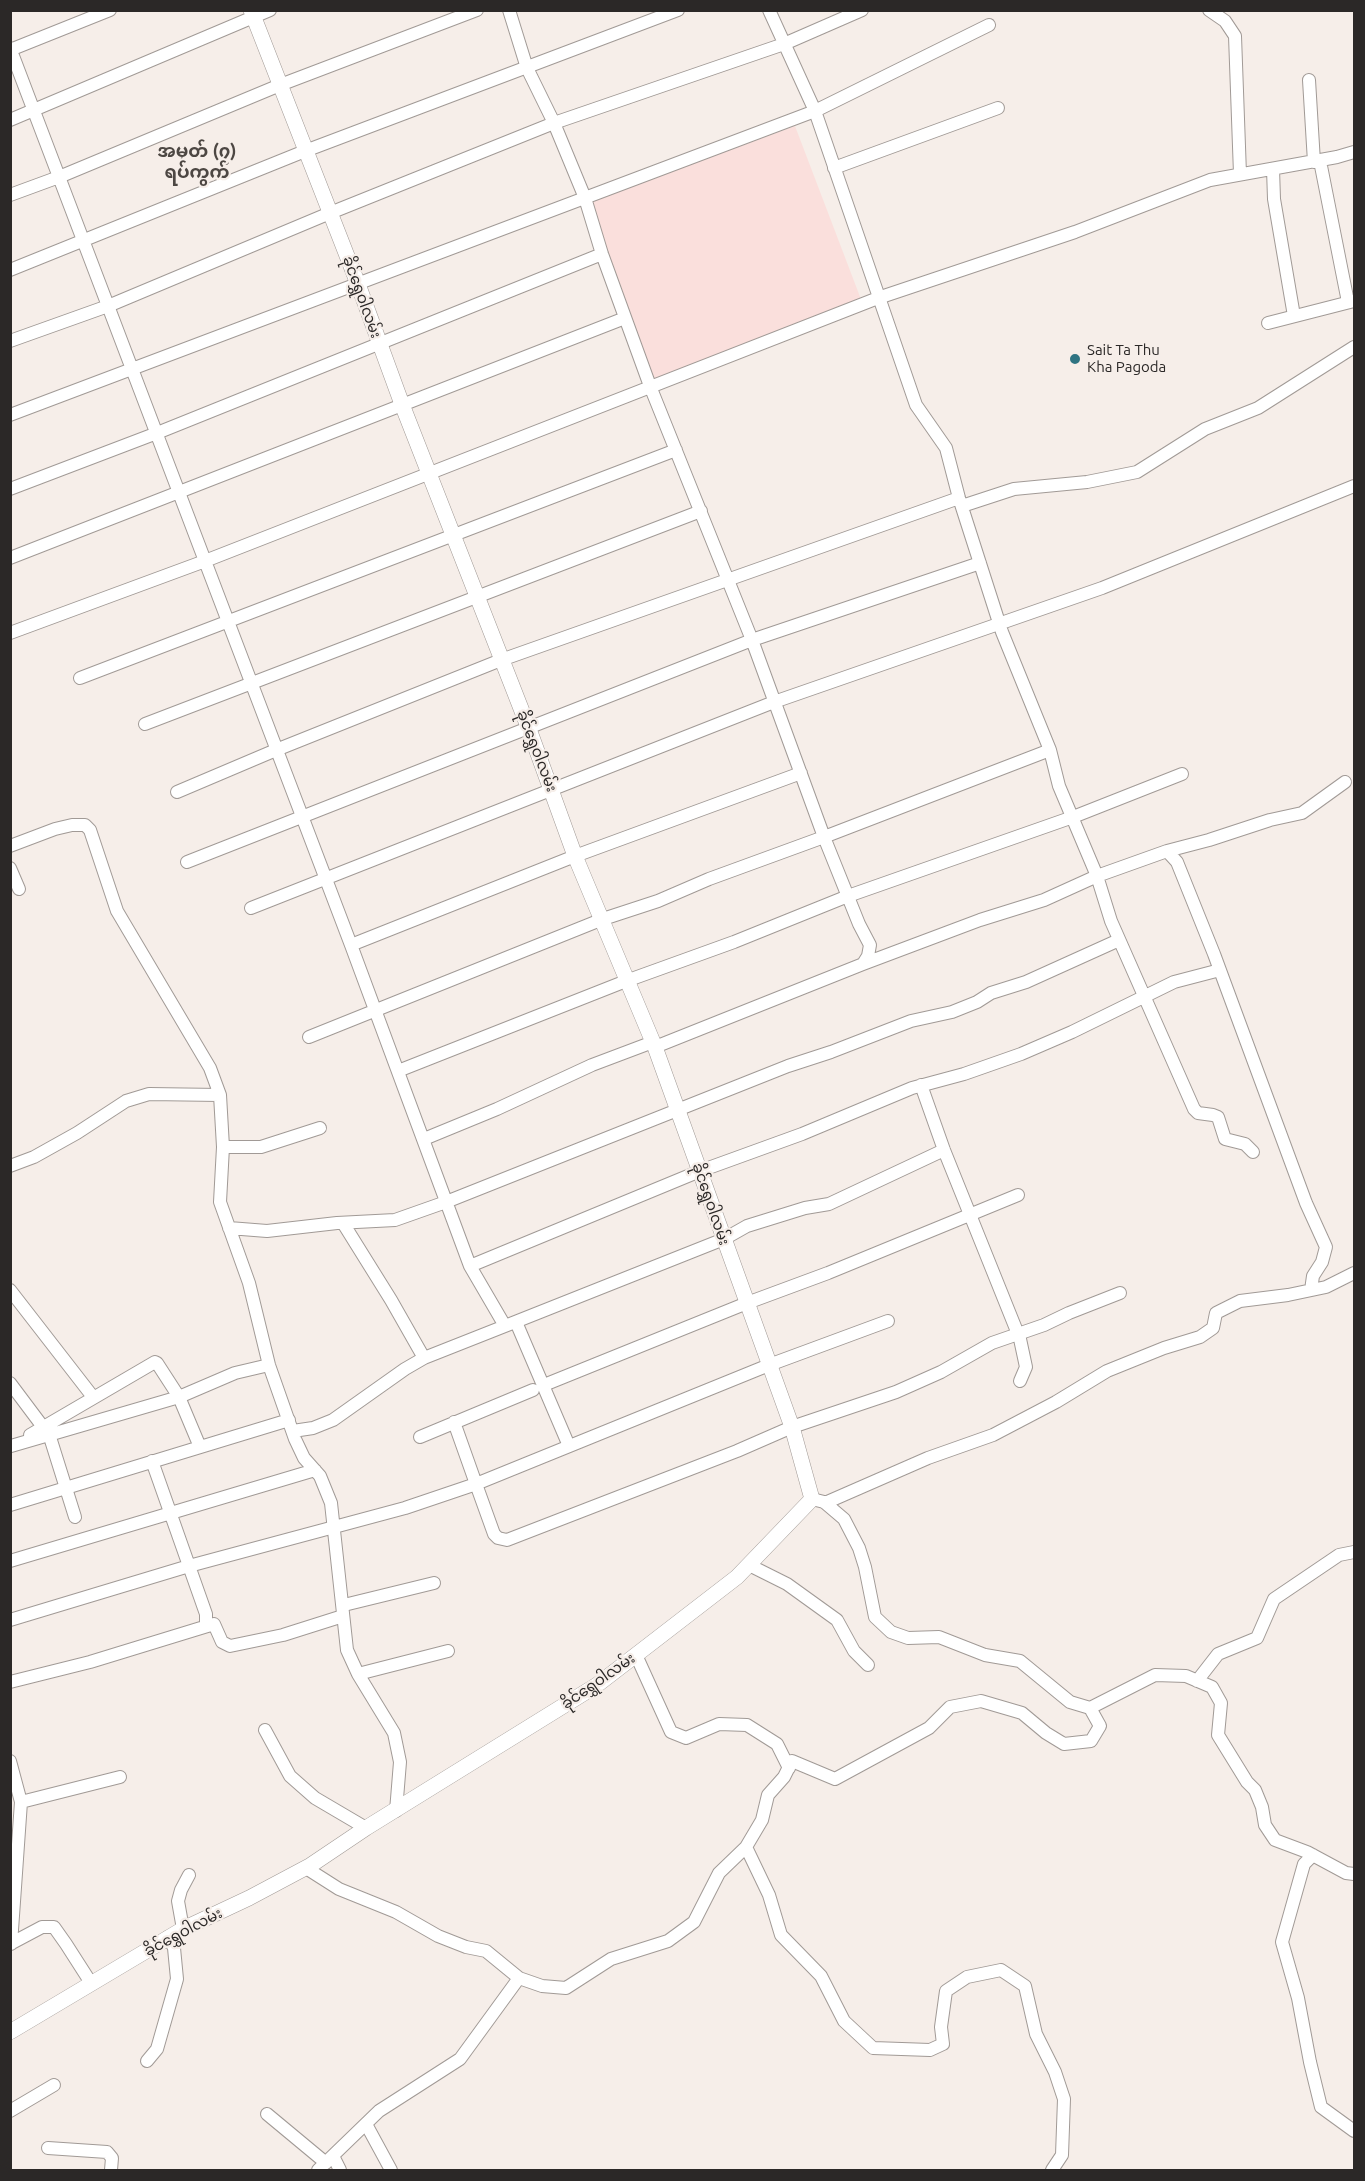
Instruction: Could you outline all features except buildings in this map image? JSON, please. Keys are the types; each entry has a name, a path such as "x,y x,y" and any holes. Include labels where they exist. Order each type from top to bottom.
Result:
{"street":[{"path":"110,10 11,49 351,945 470,1266 510,1324 538,1388 569,1446"},
{"path":"10,120 252,14 270,10"},
{"path":"10,195 59,177 280,85 477,10"},
{"path":"508,10 527,68 554,123 585,198 650,386 752,640 824,837 870,945 868,956 863,964"},
{"path":"10,270 305,151 678,10"},
{"path":"769,10 815,111 916,405 946,448 1000,624 1050,750 1059,786 1097,876 1119,940 1194,1109 1198,1113 1218,1117 1225,1139 1245,1144 1253,1152"},
{"path":"10,341 108,306 554,123 784,44 862,10"},
{"path":"1209,10 1225,21 1235,36 1240,174"},
{"name":"ခိုင်ရွှေဝါလမ်း","path":"10,2032 168,1937 306,1868 366,1828 597,1685 737,1577 819,1501 654,1044 576,856 529,729 428,473 358,284 252,14"},
{"path":"10,416 815,111 989,25"},
{"path":"1268,323 1351,301 1317,161 1309,80"},
{"path":"834,168 998,108"},
{"path":"10,633 205,561 878,298 1075,232 1210,180 1354,152"},
{"path":"1272,169 1274,199 1294,316"},
{"path":"10,489 157,433 603,255"},
{"path":"10,558 403,407 625,318"},
{"path":"177,792 501,660 728,579 961,502 1014,489 1087,482 1137,472 1205,429 1258,408 1354,346"},
{"path":"80,678 676,450"},
{"path":"251,908 774,702 1102,588 1354,486"},
{"path":"145,724 701,511"},
{"path":"187,862 752,640 980,563"},
{"path":"309,1038 603,919 658,901 709,879 1050,750"},
{"path":"351,945 576,856 801,772"},
{"path":"398,1071 848,896 1073,817 1182,774"},
{"path":"424,1139 497,1110 592,1065 654,1044 980,920 1044,900 1097,876 1167,851 1270,820 1302,813 1345,782"},
{"path":"10,846 72,825 85,825 90,830 117,911 210,1068 220,1095 223,1147 220,1202 249,1283 268,1365 304,1458 320,1476 331,1503 347,1650 358,1674 394,1733 399,1762 396,1811"},
{"path":"1167,851 1177,862 1220,970 1306,1203 1326,1247 1322,1262 1313,1276 1311,1290"},
{"path":"10,868 19,889"},
{"path":"229,1228 267,1231 395,1220 446,1202 788,1066 911,1021 952,1012 978,1002 991,993 1026,982 1119,940"},
{"path":"470,1266 700,1171 802,1134 921,1085 964,1074 1021,1054 1072,1032 1174,982 1220,970"},
{"path":"921,1085 944,1150 1018,1334 1026,1367 1020,1381"},
{"path":"10,1166 34,1157 77,1133 126,1101 149,1094 220,1095"},
{"path":"223,1147 261,1147 320,1128"},
{"path":"10,1505 200,1447 291,1426 313,1428 333,1420 424,1358 724,1239 747,1226 805,1208 828,1204 944,1150"},
{"path":"420,1437 1018,1195"},
{"path":"343,1223 424,1358"},
{"path":"819,1501 993,1435 1107,1371 1164,1348 1200,1337 1213,1328 1216,1313 1240,1301 1326,1287 1354,1273"},
{"path":"10,1290 93,1397"},
{"path":"454,1422 494,1534 498,1538 507,1540 737,1452 792,1427 896,1392 941,1372 992,1343 1120,1293"},
{"path":"10,1620 189,1566 405,1508 476,1484 769,1365 888,1321"},
{"path":"11,1446 46,1430 93,1397 154,1362 158,1363 179,1397 200,1447"},
{"path":"46,1430 179,1397 235,1373 268,1365"},
{"path":"10,1383 46,1430 75,1517"},
{"path":"152,1461 206,1614 206,1626"},
{"path":"10,1561 315,1470"},
{"path":"306,1868 339,1889 396,1912 438,1936 466,1947 486,1951 519,1978 542,1986 566,1988 611,1959 668,1941 694,1922 719,1873 746,1847 762,1820 768,1796 784,1777 792,1761 835,1779 929,1728 950,1707 981,1701 1022,1713 1046,1733 1064,1744 1091,1741 1100,1726 1094,1714 1070,1702 1020,1661 985,1655 939,1637 908,1638 891,1632 875,1617 859,1548 844,1519 819,1501"},
{"path":"1197,1681 1218,1654 1257,1638 1274,1599 1339,1555 1354,1552"},
{"path":"749,1564 787,1584 837,1620 854,1651 868,1665"},
{"path":"10,1682 90,1662 214,1624 222,1642 230,1646 283,1635 344,1611 434,1583"},
{"path":"358,1674 448,1652"},
{"path":"636,1655 671,1732 686,1738 719,1724 747,1725 777,1744 789,1768"},
{"path":"1094,1714 1155,1675 1186,1676 1212,1687 1221,1703 1218,1735 1247,1782 1255,1790 1262,1807 1265,1825 1275,1840 1313,1855 1346,1874 1354,1874"},
{"path":"266,1730 290,1776 315,1798 366,1828"},
{"path":"10,1761 21,1802 11,1944"},
{"path":"21,1802 120,1777"},
{"path":"746,1847 769,1895 781,1935 821,1976 844,2021 873,2048 930,2050 943,2044 941,2027 946,1991 967,1977 1001,1970 1025,1986 1036,2034 1055,2072 1064,2099 1062,2155 1052,2170"},
{"path":"1313,1855 1304,1864 1282,1942 1298,1998 1310,2062 1322,2107 1354,2131"},
{"path":"183,1929 178,1901 189,1875"},
{"path":"11,1944 42,1928 54,1928 91,1983"},
{"path":"147,2061 157,2049 177,1979 174,1948 168,1937"},
{"path":"326,2163 379,2111 460,2060 519,1978"},
{"path":"10,2111 54,2085"},
{"path":"267,2114 326,2163 340,2170"},
{"path":"366,2124 391,2170"},
{"path":"48,2148 107,2152 112,2158 111,2170"}],"shaded area":[{"path":"795,126 862,302 651,381 591,201"}],"place":[{"name":"Sait Ta Thu Kha Pagoda","path":"1075,359"}],"district":[{"name":"အမှတ် (၇) ရပ်ကွက်","path":"197,161"}]}
